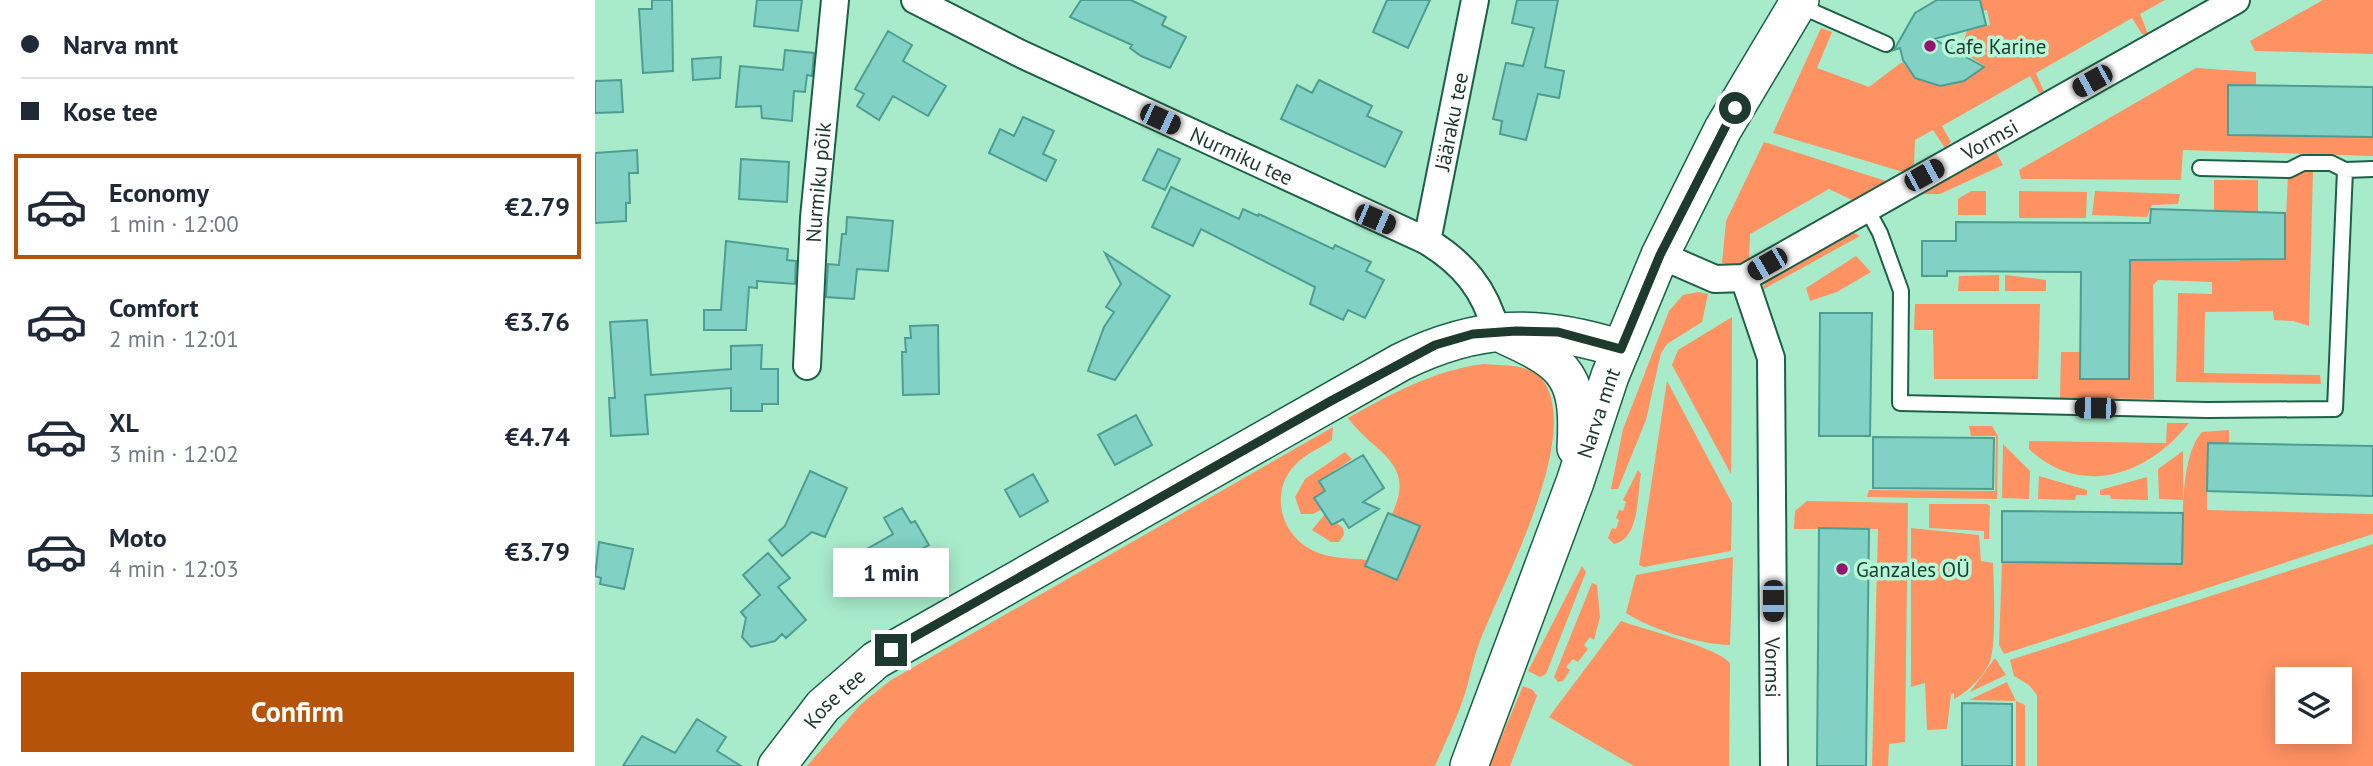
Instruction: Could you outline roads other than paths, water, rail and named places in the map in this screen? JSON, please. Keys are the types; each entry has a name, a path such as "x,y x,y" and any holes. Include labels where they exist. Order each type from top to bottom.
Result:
{"main road":[{"name":"Narva mnt","path":"1469,766 1575,482 1621,349 1660,255 1723,129 1798,2"},
{"name":"Kose tee","path":"776,766 814,716 843,686 905,641 1401,362 1457,338 1496,331 1558,332 1621,349"},
{"path":"1496,331 1549,356 1569,381 1577,412 1575,482"}],"street":[{"name":"Nurmiku põik","path":"807,366 814,218 835,0"},
{"name":"Jääraku tee","path":"1427,241 1475,0"},
{"name":"Vormsi","path":"1774,766 1771,359 1744,278 2237,0"},
{"name":"Nurmiku tee","path":"922,2 1031,58 1427,241 1454,258 1489,302 1496,331"},
{"path":"1660,255 1715,279 1744,278"}],"lane":[{"path":"1798,2 1886,44"},
{"path":"2200,168 2289,170 2303,163 2321,163 2345,170 2373,169"},
{"path":"1867,209 1880,233 1901,291 1900,403 2207,410 2335,409 2345,170"}],"place":[{"name":"Cafe Karine","path":"1930,46"},
{"name":"Ganzales OÜ","path":"1842,569"}]}
